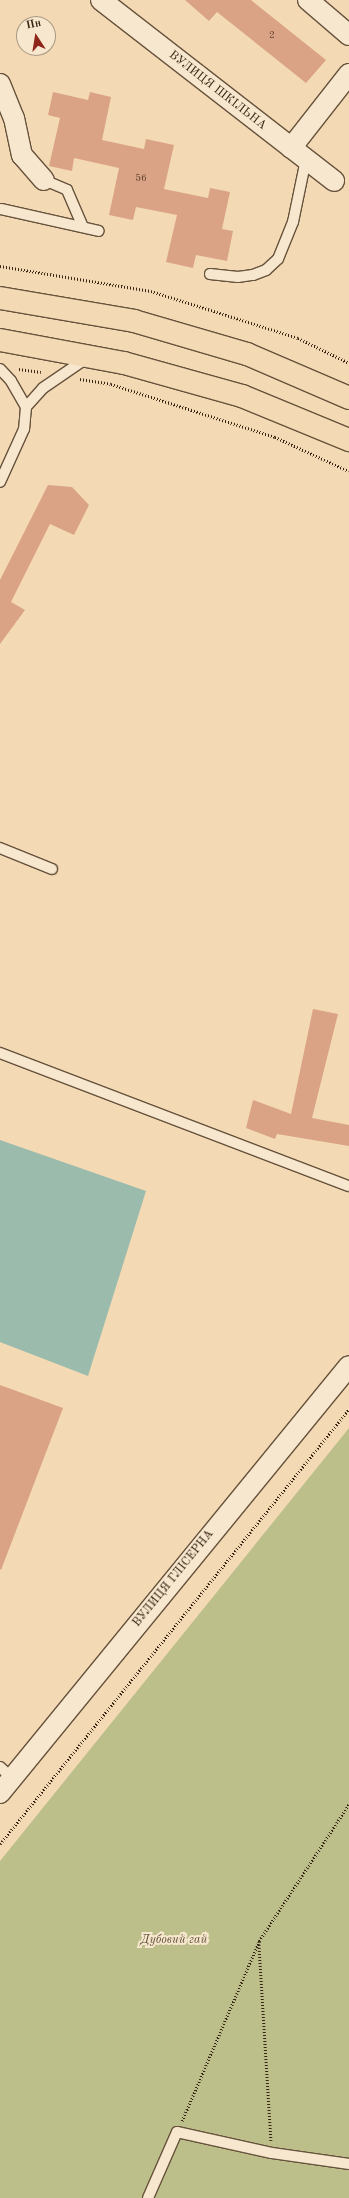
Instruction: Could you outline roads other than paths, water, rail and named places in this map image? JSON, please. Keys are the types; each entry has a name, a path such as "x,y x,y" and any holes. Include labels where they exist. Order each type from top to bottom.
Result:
{"main road":[{"path":"0,298 134,321 247,354 349,398"},
{"path":"0,340 124,363 242,396 349,440"}],"street":[{"name":"ВУЛИЦЯ ШКІЛЬНА","path":"101,0 334,181"},
{"path":"308,0 349,36"},
{"path":"299,154 349,74"},
{"path":"0,84 14,118 22,154 44,180"},
{"name":"ВУЛИЦЯ ГЛІСЕРНА","path":"4,1779 349,1366"}],"lane":[{"path":"210,274 238,277 253,275 266,270 278,259 293,222 299,154"},
{"path":"44,180 67,190 83,228"},
{"path":"1,209 99,231"},
{"path":"26,407 60,375 90,356"},
{"path":"0,369 11,381 26,407 24,429 0,482"},
{"path":"0,848 52,869"},
{"path":"0,1053 349,1186"},
{"path":"148,2198 177,2132 272,2153 349,2164"}],"park label":[{"name":"Дубовий гай","path":"174,1941"}]}
